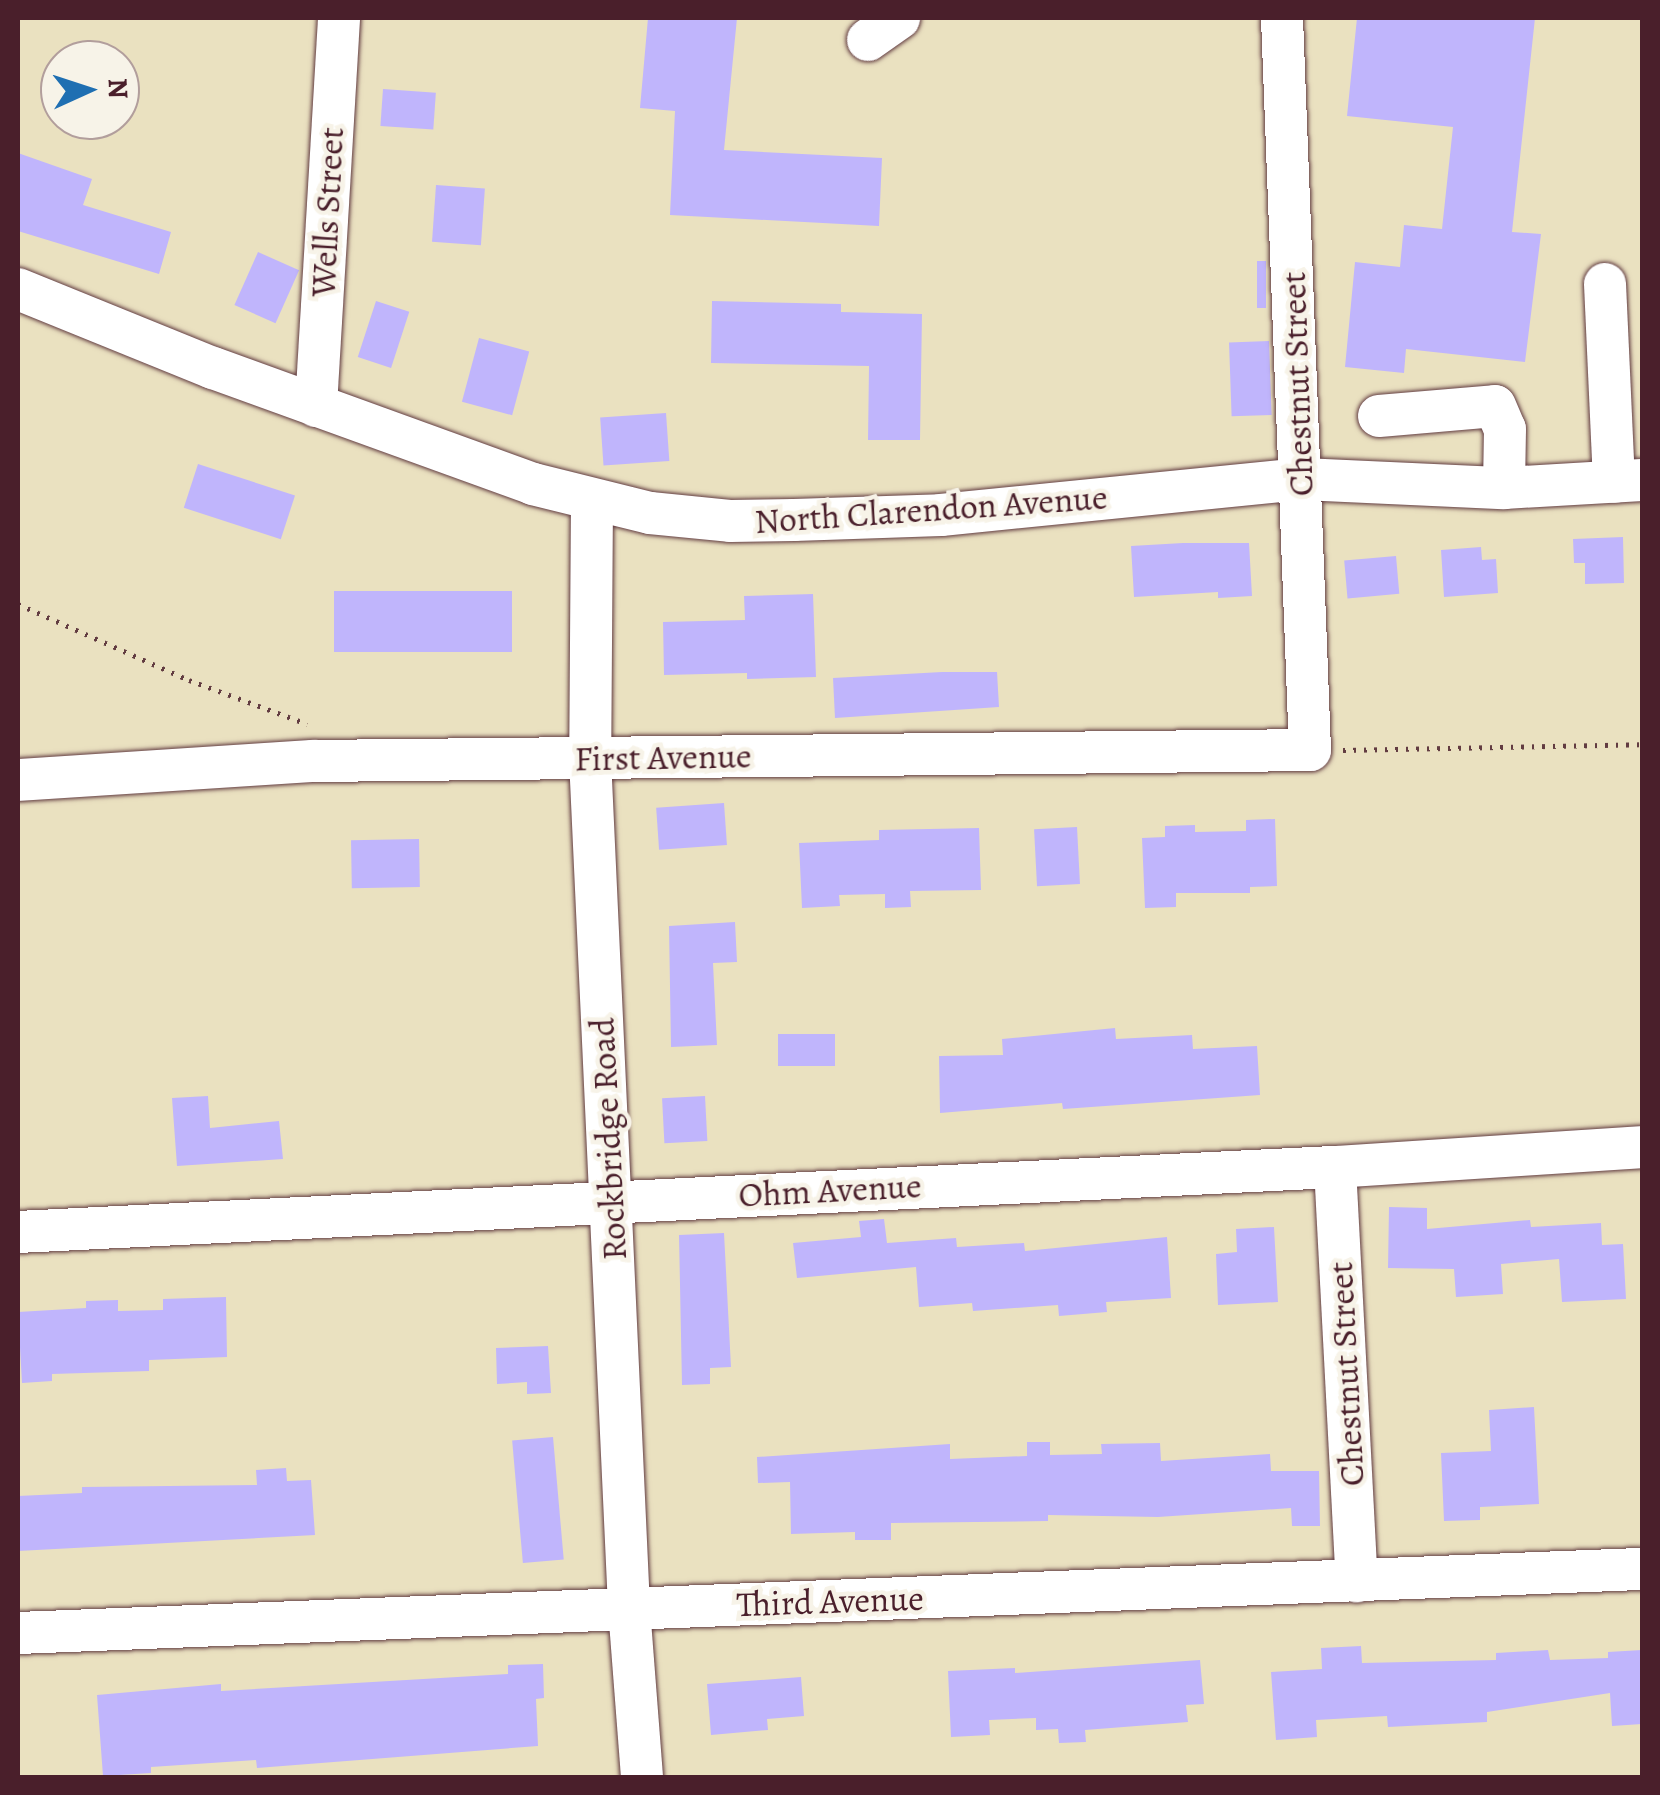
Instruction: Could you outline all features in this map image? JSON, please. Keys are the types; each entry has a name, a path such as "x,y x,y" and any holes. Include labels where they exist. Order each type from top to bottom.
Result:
{"street":[{"name":"Wells Street","path":"316,406 339,18"},
{"name":"Chestnut Street","path":"1282,18 1310,750"},
{"path":"1605,284 1626,396 1628,481"},
{"name":"North Clarendon Avenue","path":"18,289 316,406 389,443 650,513 731,502 941,515 1302,479 1504,488 1628,481"},
{"path":"1380,416 1495,406 1505,429 1504,488"},
{"name":"Rockbridge Road","path":"592,500 579,568 629,1608 642,1778"},
{"name":"First Avenue","path":"18,780 260,762 1310,750"},
{"name":"Ohm Avenue","path":"18,1232 1335,1167 1642,1147"},
{"name":"Chestnut Street","path":"1335,1167 1358,1581"},
{"name":"Third Avenue","path":"18,1632 1642,1569"}],"path":[{"path":"18,604 243,702 317,726"},
{"path":"1310,750 1642,744"}],"building":[{"path":"648,18 737,18 724,150 882,158 879,226 670,215 675,111 640,108"},
{"path":"1357,18 1535,18 1512,232 1541,234 1525,362 1406,349 1404,373 1345,367 1355,262 1400,267 1404,225 1442,229 1453,127 1347,116"},
{"path":"383,89 436,93 433,130 380,126"},
{"path":"18,153 92,179 83,205 171,232 159,274 18,231"},
{"path":"436,185 485,188 481,245 432,242"},
{"path":"258,252 299,270 276,323 234,305"},
{"path":"1257,261 1266,261 1266,308 1257,308"},
{"path":"376,301 409,312 391,368 358,357"},
{"path":"712,301 841,304 841,312 922,314 920,440 868,440 869,366 711,363"},
{"path":"479,338 529,351 512,415 462,402"},
{"path":"1269,341 1272,415 1232,416 1229,342"},
{"path":"666,413 669,461 604,465 600,418"},
{"path":"198,464 295,496 281,539 184,508"},
{"path":"1623,537 1624,583 1585,584 1585,563 1574,563 1573,539"},
{"path":"1249,543 1252,596 1218,598 1218,592 1134,597 1131,546"},
{"path":"1481,547 1482,560 1496,559 1498,593 1444,597 1441,550"},
{"path":"1396,556 1399,594 1348,598 1344,561"},
{"path":"334,591 512,591 512,652 334,652"},
{"path":"813,594 816,677 747,679 747,673 664,675 663,622 745,620 744,596"},
{"path":"997,672 999,707 835,718 833,678"},
{"path":"724,803 727,845 659,850 656,808"},
{"path":"1275,819 1277,886 1250,887 1250,893 1176,893 1176,907 1145,908 1142,838 1165,837 1165,826 1195,825 1195,832 1246,831 1246,820"},
{"path":"1077,827 1080,884 1037,886 1034,829"},
{"path":"979,828 981,890 910,891 911,907 885,908 885,894 839,895 840,906 802,908 799,843 879,840 879,830"},
{"path":"419,839 420,887 352,888 351,840"},
{"path":"735,922 737,962 713,963 717,1045 671,1047 669,926"},
{"path":"1115,1028 1116,1039 1192,1035 1193,1049 1257,1046 1260,1095 1063,1109 1062,1103 940,1113 939,1056 1003,1055 1002,1039"},
{"path":"778,1034 835,1034 835,1066 778,1066"},
{"path":"208,1096 210,1128 279,1121 283,1159 177,1166 172,1098"},
{"path":"705,1096 707,1141 664,1143 662,1098"},
{"path":"1389,1207 1427,1208 1427,1229 1530,1220 1531,1227 1601,1223 1602,1245 1623,1244 1626,1299 1562,1302 1559,1259 1501,1264 1503,1294 1456,1297 1454,1269 1388,1268"},
{"path":"884,1219 887,1243 956,1238 957,1247 1024,1243 1025,1251 1167,1237 1171,1298 1106,1302 1107,1312 1059,1316 1058,1305 973,1311 972,1303 919,1307 916,1267 797,1278 793,1243 861,1237 859,1221"},
{"path":"1274,1227 1278,1302 1218,1305 1216,1254 1237,1252 1236,1229"},
{"path":"724,1233 731,1367 710,1368 710,1384 682,1385 679,1235"},
{"path":"226,1297 227,1357 149,1360 149,1371 52,1374 52,1381 22,1383 18,1312 86,1308 86,1301 118,1300 118,1311 163,1310 163,1299"},
{"path":"548,1346 551,1393 527,1394 527,1382 497,1384 496,1348"},
{"path":"1534,1407 1539,1504 1480,1507 1480,1520 1444,1521 1441,1453 1491,1451 1489,1410"},
{"path":"553,1437 564,1560 523,1563 512,1441"},
{"path":"1027,1442 1050,1442 1050,1455 1102,1454 1101,1444 1160,1443 1161,1461 1270,1454 1271,1471 1319,1471 1320,1526 1292,1526 1291,1508 1158,1517 1048,1515 1048,1521 891,1523 891,1540 855,1540 855,1532 791,1534 790,1482 758,1483 757,1457 950,1444 950,1459 1027,1456"},
{"path":"286,1468 287,1481 311,1480 315,1535 18,1551 18,1496 82,1493 82,1487 257,1485 256,1470"},
{"path":"1361,1646 1362,1663 1496,1660 1496,1653 1548,1650 1550,1660 1608,1658 1608,1652 1642,1650 1642,1724 1612,1726 1610,1693 1487,1712 1487,1722 1388,1727 1387,1716 1316,1720 1317,1737 1276,1740 1271,1672 1322,1669 1321,1648"},
{"path":"1200,1660 1204,1704 1186,1705 1188,1722 1085,1730 1086,1742 1059,1743 1058,1729 1036,1730 1036,1718 989,1720 990,1735 951,1737 948,1671 1015,1668 1015,1673"},
{"path":"543,1664 544,1698 536,1699 538,1746 257,1768 256,1760 151,1767 151,1773 103,1776 97,1695 221,1684 221,1691 508,1674 508,1665"},
{"path":"801,1677 804,1716 767,1719 768,1730 711,1735 707,1684"}]}
